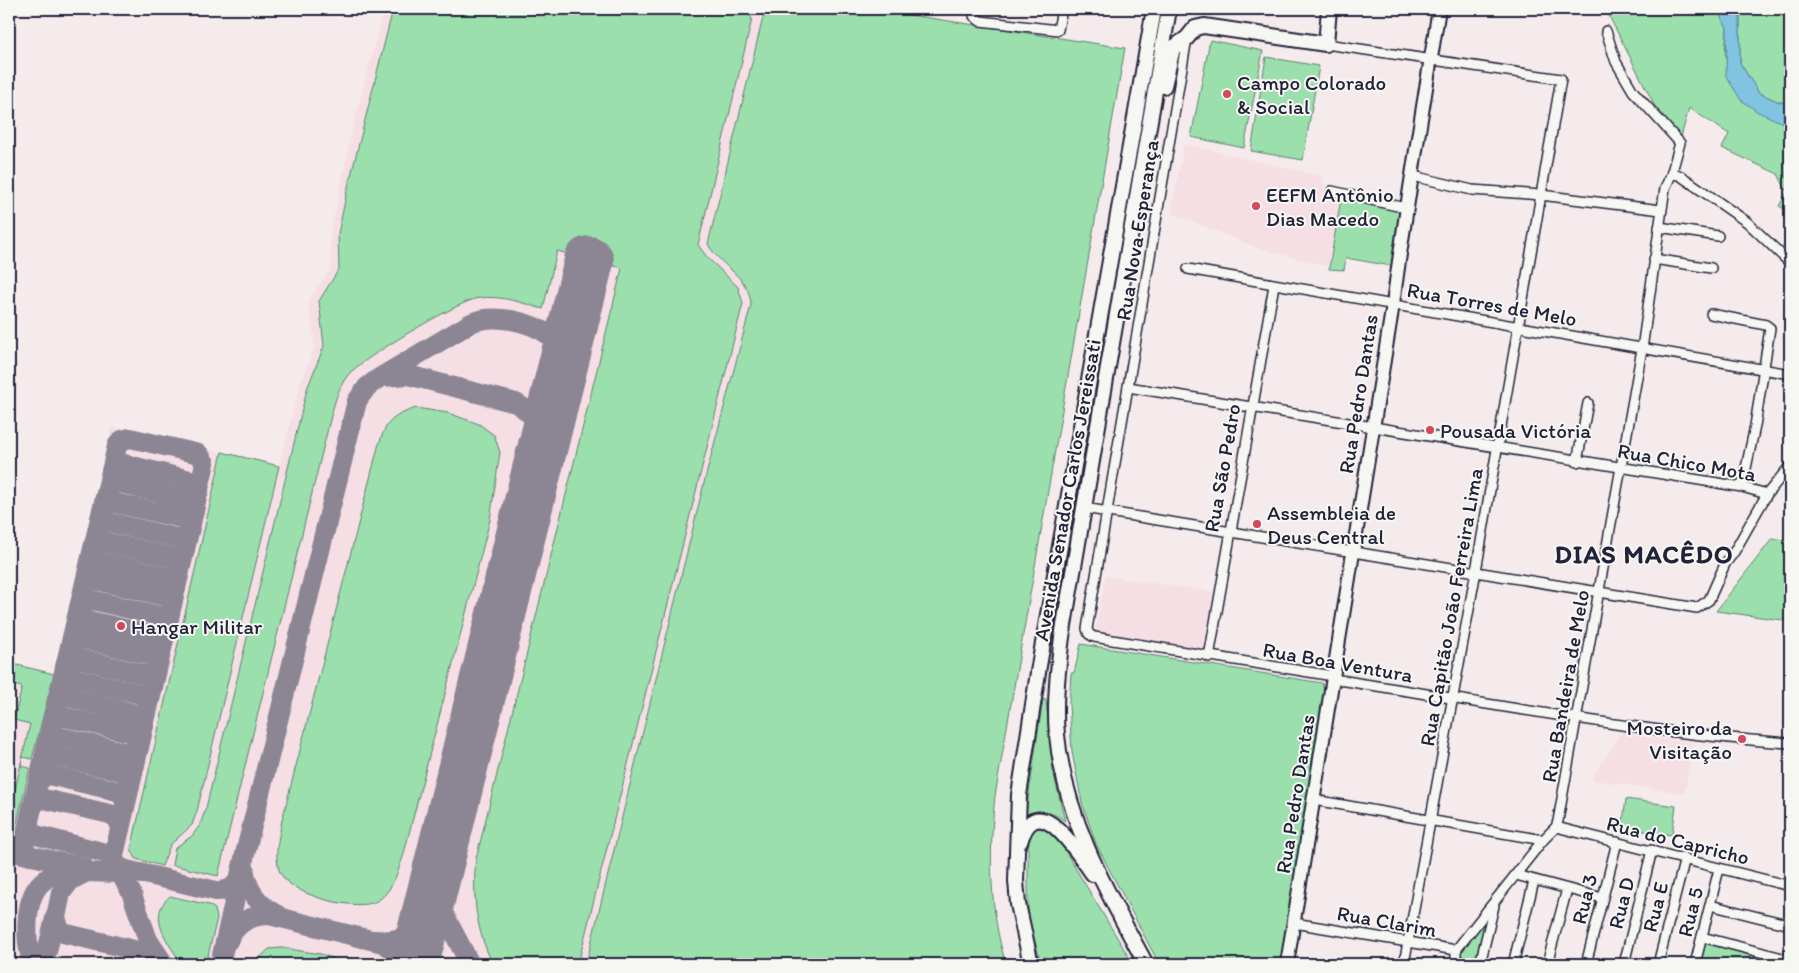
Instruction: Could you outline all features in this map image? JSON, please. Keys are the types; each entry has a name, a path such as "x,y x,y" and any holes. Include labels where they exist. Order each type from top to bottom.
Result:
{"main road":[{"name":"Avenida Senador Carlos Jereissati","path":"1031,964 1018,904 1015,858 1019,795 1039,666 1154,9"},
{"name":"Avenida Senador Carlos Jereissati","path":"1146,964 1106,890 1082,834 1069,796 1057,734 1056,692 1059,662 1084,508 1169,9"},
{"path":"1156,93 1165,85 1173,48 1187,38 1195,28 1204,26 1326,44 1329,9"},
{"name":"Rua Pedro Dantas","path":"1287,964 1439,9"},
{"path":"1015,858 1023,832 1027,826 1033,822 1049,821 1061,830 1106,890"}],"street":[{"path":"975,9 976,19 980,21 1058,30 1062,9"},
{"name":"Rua Bandeira de Melo","path":"1556,827 1600,592 1642,349 1661,210 1665,188 1671,176 1680,143 1633,91 1616,62 1606,31"},
{"name":"Rua Nova Esperança","path":"1088,634 1086,629 1187,38"},
{"path":"1326,44 1431,61"},
{"name":"Rua Capitão João Ferreira Lima","path":"1404,964 1451,699 1476,571 1561,79 1431,61"},
{"path":"1671,176 1676,174 1682,176 1731,210 1790,263"},
{"path":"1413,176 1472,190 1541,195 1661,210"},
{"path":"1332,191 1406,208"},
{"path":"1659,227 1718,236"},
{"path":"1654,259 1711,268"},
{"name":"Rua Torres de Melo","path":"1188,269 1790,374"},
{"name":"Rua São Pedro","path":"1209,657 1274,285"},
{"path":"1711,314 1770,327 1765,369 1742,487"},
{"name":"Rua Chico Mota","path":"1128,387 1577,462 1742,487 1767,494"},
{"path":"1577,462 1588,403"},
{"path":"1084,508 1231,530 1698,608 1709,600 1725,564 1734,552 1767,494 1790,466"},
{"name":"Rua Boa Ventura","path":"1088,634 1451,699 1694,735 1790,743"},
{"path":"1314,800 1543,840"},
{"path":"1456,950 1543,840 1556,827"},
{"name":"Rua do Capricho","path":"1556,827 1686,858 1790,886"},
{"name":"Rua 3","path":"1586,964 1617,842"},
{"name":"Rua D","path":"1624,964 1652,850"},
{"name":"Rua E","path":"1658,964 1686,858"},
{"name":"Rua 5","path":"1695,964 1719,868"},
{"path":"1516,875 1602,898"},
{"path":"1513,964 1534,881"},
{"path":"1547,964 1567,889"},
{"path":"1480,964 1494,902"},
{"path":"1710,905 1790,925"},
{"name":"Rua Clarim","path":"1294,922 1456,950 1456,958 1462,964"},
{"path":"1702,937 1790,960"}],"shaded area":[{"path":"384,9 765,9 708,243 746,284 751,305 705,479 586,964 9,964 9,663 54,673 112,427 279,465 302,378 315,346 308,301 331,268 330,235 353,126"},
{"name":"EEFM Antônio Dias Macedo","path":"1184,144 1321,176 1328,196 1341,198 1329,267 1254,247 1171,213"},
{"path":"1106,576 1214,592 1204,648 1095,632"},
{"path":"1621,732 1693,743 1685,793 1591,780"}],"green space":[{"path":"393,9 746,9 752,19 698,245 707,257 738,287 743,303 578,964 493,964 479,926 475,900 476,859 622,268 557,251 543,309 511,300 487,297 468,301 390,344 371,356 348,375 337,396 330,420 218,876 172,865 175,848 192,836 200,825 206,808 307,389 324,346 319,301 339,269 338,234"},
{"path":"765,9 871,9 1125,48 995,796 991,860 993,902 1000,943 1006,964 586,964 705,479 751,305 746,286 713,252 708,244"},
{"path":"1589,9 1716,9 1727,27 1725,54 1779,121 1786,122 1790,126 1790,212 1779,206 1787,192 1778,174 1722,148 1729,134 1689,108 1681,137 1659,114 1606,10"},
{"path":"1740,9 1783,9 1790,25 1790,103 1779,102 1759,93 1740,63"},
{"name":"Campo Colorado & Social","path":"1210,40 1263,51 1244,148 1191,137"},
{"name":"Campo Colorado & Social","path":"1266,57 1319,66 1303,160 1251,151"},
{"path":"1341,198 1398,209 1401,214 1393,264 1391,266 1346,258 1344,270 1329,269"},
{"path":"416,408 448,413 479,424 494,435 500,452 490,520 403,857 396,877 384,896 372,903 362,905 335,902 306,893 284,879 279,870 277,845 378,447 390,422 400,414"},
{"path":"222,452 279,466 197,811 192,825 170,845 162,866 136,859 131,849"},
{"path":"1772,539 1790,540 1790,621 1716,611"},
{"path":"1081,644 1322,683 1324,691 1280,964 1159,964 1096,844 1082,803 1072,752 1069,704 1071,673 1074,673"},
{"path":"9,663 54,674 32,759 23,757 21,766 30,768 13,840 9,843 9,807 11,807 30,724 14,720 22,687 9,684"},
{"path":"1043,699 1046,700 1053,771 1065,821 1045,812 1035,813 1025,819"},
{"path":"1626,799 1676,806 1672,835 1622,828"},
{"path":"1044,828 1055,834 1133,964 1041,964 1028,916 1028,838 1034,829"},
{"path":"170,896 209,905 215,909 217,918 206,964 182,964 166,940 160,922 160,913 163,904"},
{"path":"1485,921 1479,963 1457,956"},
{"path":"1707,941 1790,962 1790,964 1698,964 1703,944"},
{"path":"282,948 321,954 349,964 253,964 269,949"}],"water":[{"path":"1716,9 1740,9 1740,63 1759,93 1779,102 1790,103 1790,126 1758,112 1741,100 1726,76 1727,27"}],"taxiway":[{"path":"220,964 245,854 357,401 367,387 379,378 471,323 480,320 512,320 533,326 550,336 558,350 560,378"},
{"path":"384,377 408,375 516,403 529,413 537,425 541,439 541,455"},
{"path":"30,856 25,850 24,842 117,446 122,440 130,438 199,454 205,463 114,855 120,867 145,874"},
{"path":"111,471 117,465 124,464 194,481 199,492"},
{"path":"107,491 111,485 120,483 188,500 194,507 194,512"},
{"path":"102,510 107,504 115,503 181,518 188,523 189,531"},
{"path":"98,529 102,524 108,522 176,538 182,541 185,550"},
{"path":"93,549 98,543 105,542 170,557 179,562 180,570"},
{"path":"89,569 94,562 104,562 168,577 174,581 176,589"},
{"path":"84,588 89,582 96,580 164,596 169,600 171,608"},
{"path":"79,608 83,603 92,600 160,616 166,622 166,629"},
{"path":"75,628 79,622 86,620 155,636 161,642 162,649"},
{"path":"70,647 76,640 83,639 150,655 157,661 157,669"},
{"path":"65,667 68,662 76,658 146,675 151,679 153,688"},
{"path":"61,685 65,680 73,678 140,694 147,699 148,707"},
{"path":"57,705 61,699 68,697 136,714 142,719 144,726"},
{"path":"52,724 57,718 64,717 129,732 138,738 139,746"},
{"path":"47,744 51,739 60,737 128,753 133,756 135,765"},
{"path":"43,763 46,758 54,756 121,771 128,775 130,786"},
{"path":"38,783 44,776 49,775 117,791 125,799 125,807"},
{"path":"32,808 36,801 44,799 110,814 119,820 120,829"},
{"path":"29,824 31,831 36,835 109,854 131,892 148,940 162,961"},
{"path":"9,851 77,866"},
{"path":"244,866 250,890 259,902 280,916"},
{"path":"33,964 28,946 27,924 34,893 45,879 72,868 85,868"},
{"path":"164,964 147,953 63,933 59,928 56,917 61,893 71,880 87,872 145,874 223,891 229,889 239,879"},
{"path":"374,940 402,938 411,932 424,915 435,879"},
{"path":"435,882 439,905 470,964"},
{"path":"44,964 56,914"},
{"path":"228,941 235,929 244,921 262,915 269,915 383,943 398,953 404,964"}],"runway":[{"path":"414,964 589,261"}],"place":[{"name":"Campo Colorado & Social","path":"1227,94"},
{"name":"EEFM Antônio Dias Macedo","path":"1256,206"},
{"name":"Pousada Victória","path":"1430,430"},
{"name":"Assembleia de Deus Central","path":"1257,524"},
{"name":"Hangar Militar","path":"121,626"},
{"name":"Mosteiro da Visitação","path":"1742,739"}],"district":[{"name":"DIAS MACÊDO","path":"1644,554"}]}
